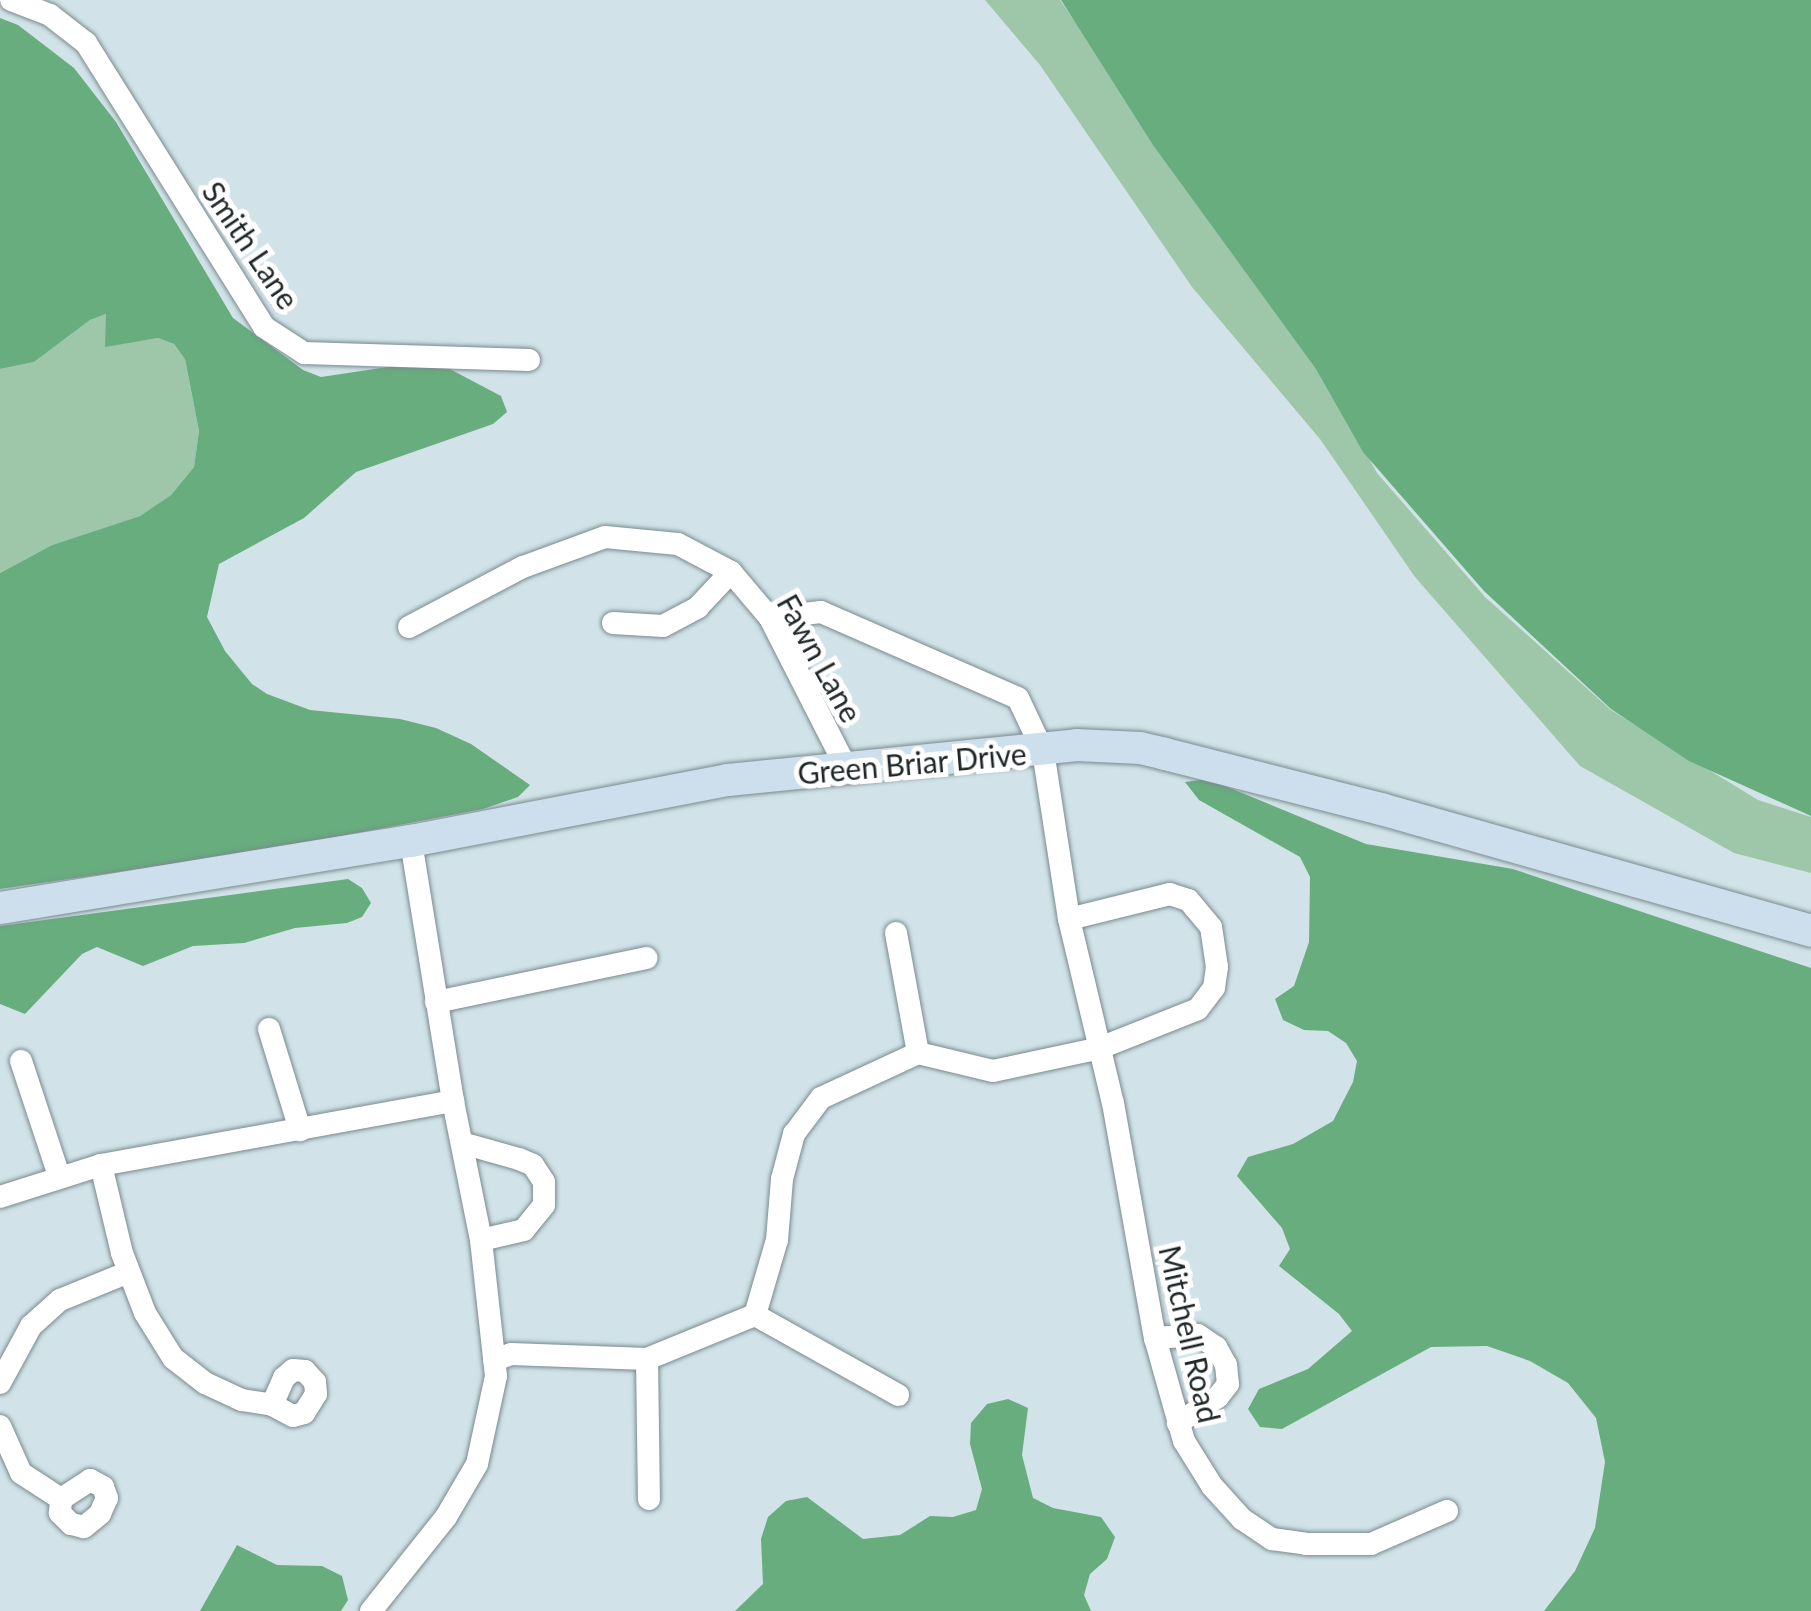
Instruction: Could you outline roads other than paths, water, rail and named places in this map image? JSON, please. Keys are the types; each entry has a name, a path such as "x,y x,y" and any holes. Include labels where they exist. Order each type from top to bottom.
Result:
{"street":[{"name":"Smith Lane","path":"11,0 50,15 86,43 264,327 304,353 529,360"},
{"name":"Fawn Lane","path":"408,627 524,567 605,537 678,544 731,572 770,618 846,768"},
{"path":"614,623 663,626 698,608 731,572"},
{"name":"Mitchell Road","path":"770,618 820,612 1018,698 1043,751 1069,919 1100,1048 1154,1338 1184,1441 1212,1486 1242,1519 1272,1539 1371,1544 1448,1512"},
{"name":"Green Briar Drive","path":"0,908 411,841 728,780 1077,746 1140,748 1381,809 1811,930"},
{"path":"370,1611 446,1518 477,1464 496,1376 481,1240 453,1101 411,841"},
{"path":"755,1316 777,1240 782,1179 794,1134 821,1098 918,1053 993,1071 1100,1048 1198,1009 1214,988 1217,967 1211,927 1188,900 1170,894 1069,919"},
{"path":"896,933 918,1053"},
{"path":"436,1002 646,958"},
{"path":"269,1029 300,1130"},
{"path":"20,1061 58,1176"},
{"path":"0,1197 101,1165 453,1101"},
{"path":"462,1143 519,1159 533,1166 544,1182 544,1205 524,1230 481,1240"},
{"path":"101,1165 129,1272 145,1314 174,1358 205,1383 242,1400 272,1405"},
{"path":"0,1383 31,1326 60,1300 129,1272"},
{"path":"494,1360 512,1354 646,1359 755,1316"},
{"path":"755,1316 898,1395"},
{"path":"1154,1338 1198,1335 1216,1346 1226,1365 1228,1384 1218,1397 1178,1423"},
{"path":"646,1359 649,1500"},
{"path":"0,1426 21,1473 61,1499"}]}
